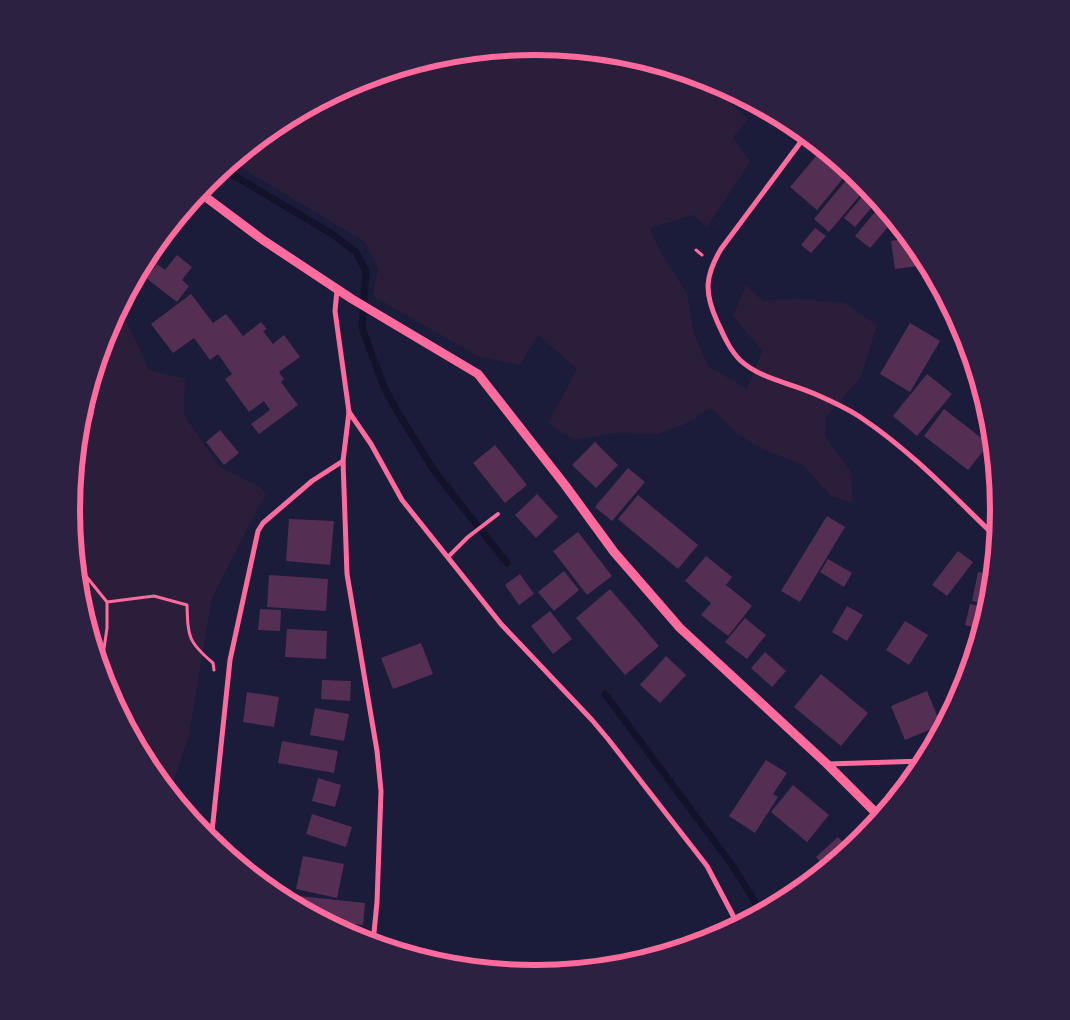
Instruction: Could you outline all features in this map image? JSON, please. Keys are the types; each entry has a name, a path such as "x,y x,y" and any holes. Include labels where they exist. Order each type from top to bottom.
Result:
{"street":[{"path":"801,141 721,249 711,267 708,280 709,296 727,343 739,359 750,368 815,394 861,418 900,445 989,531"},
{"path":"205,197 263,240 337,290 478,374 565,485 614,552 680,628 827,764 875,812"},
{"path":"337,290 335,311 349,412 343,460 347,574 377,751 381,791 378,902 374,935"},
{"path":"349,412 371,444 402,500 501,624 608,739 707,866 735,919"},
{"path":"212,831 230,660 258,531 263,523 312,481 343,460"},
{"path":"827,764 914,761"}],"lane":[{"path":"448,557 468,537 498,514"}],"path":[{"path":"85,574 108,602 103,653"},
{"path":"108,602 154,596 187,605 188,630 195,648 213,663 217,695 225,700"}],"shaded area":[{"path":"535,55 594,59 624,64 681,79 724,97 748,120 733,137 750,162 707,227 693,215 649,228 663,256 687,293 694,334 708,366 747,389 762,351 733,316 746,285 763,301 798,299 845,303 877,325 861,377 826,417 825,436 851,472 853,503 831,496 803,465 762,449 738,434 711,408 685,424 658,434 614,433 574,440 548,423 577,369 538,335 520,365 477,356 373,296 378,269 365,242 238,166 282,132 334,102 389,79 446,64 476,59"},
{"path":"124,316 149,370 185,379 184,415 220,467 260,487 266,493 212,598 189,735 173,785 141,737 115,684 96,628 84,569 80,510 84,451 89,421 104,364"}],"building":[{"path":"817,155 844,177 817,210 790,187"},
{"path":"847,179 862,193 829,232 814,219"},
{"path":"863,195 873,206 855,227 844,218"},
{"path":"877,210 890,225 870,248 855,236"},
{"path":"191,213 192,214 179,227"},
{"path":"815,228 826,236 811,253 801,245"},
{"path":"901,239 919,266 895,269 891,241"},
{"path":"177,255 192,267 182,280 189,286 177,302 146,278 157,264 165,270"},
{"path":"191,294 213,323 226,314 243,336 261,322 267,329 263,331 273,344 284,335 300,357 279,372 284,379 281,382 298,405 259,434 251,424 270,410 264,401 249,412 225,379 232,374 218,354 210,360 194,338 173,353 151,324"},
{"path":"910,323 940,341 910,392 880,374"},
{"path":"927,374 952,394 917,436 893,416"},
{"path":"944,409 984,440 986,448 968,470 924,436"},
{"path":"220,430 239,453 224,465 206,442"},
{"path":"595,442 618,465 596,488 572,465"},
{"path":"495,445 527,485 505,503 473,463"},
{"path":"628,468 645,482 612,521 595,507"},
{"path":"537,494 558,517 536,538 515,515"},
{"path":"638,495 698,545 678,569 618,519"},
{"path":"827,516 845,527 800,602 781,591"},
{"path":"289,519 334,521 330,565 286,561"},
{"path":"578,532 612,576 587,595 553,551"},
{"path":"958,551 973,562 947,596 932,585"},
{"path":"706,556 732,577 726,585 752,606 728,636 701,615 711,603 685,581"},
{"path":"828,559 852,573 844,587 820,572"},
{"path":"564,571 579,590 554,611 538,592"},
{"path":"978,572 985,574 980,602 972,601"},
{"path":"520,574 534,594 519,605 505,585"},
{"path":"269,575 328,579 326,611 267,607"},
{"path":"610,589 659,646 625,675 576,618"},
{"path":"970,604 979,606 974,627 965,625"},
{"path":"847,606 863,615 847,641 832,632"},
{"path":"260,609 281,610 280,631 258,630"},
{"path":"550,611 572,639 553,654 531,626"},
{"path":"745,618 766,635 747,659 725,642"},
{"path":"905,621 928,635 909,665 886,650"},
{"path":"287,629 327,631 326,659 285,657"},
{"path":"421,643 433,674 393,689 381,658"},
{"path":"765,652 786,671 772,687 751,668"},
{"path":"666,656 686,675 660,703 640,685"},
{"path":"821,674 868,713 841,746 794,707"},
{"path":"322,680 351,681 350,701 321,699"},
{"path":"927,691 939,719 934,728 905,740 891,706"},
{"path":"247,692 279,697 274,727 243,722"},
{"path":"315,708 349,714 344,741 310,735"},
{"path":"282,741 338,751 334,773 278,763"},
{"path":"766,760 787,773 773,794 778,797 755,833 729,816"},
{"path":"318,778 341,785 335,807 312,801"},
{"path":"793,785 829,815 807,842 771,812"},
{"path":"312,814 352,827 346,847 306,834"},
{"path":"838,837 844,844 822,863 816,857"},
{"path":"303,856 344,864 337,898 296,889"},
{"path":"299,896 365,903 363,925 346,923 299,899"}],"waterway":[{"path":"230,173 332,234 356,252 366,271 362,328 384,387 435,472 507,563"},
{"path":"605,694 732,865 757,907"}]}
